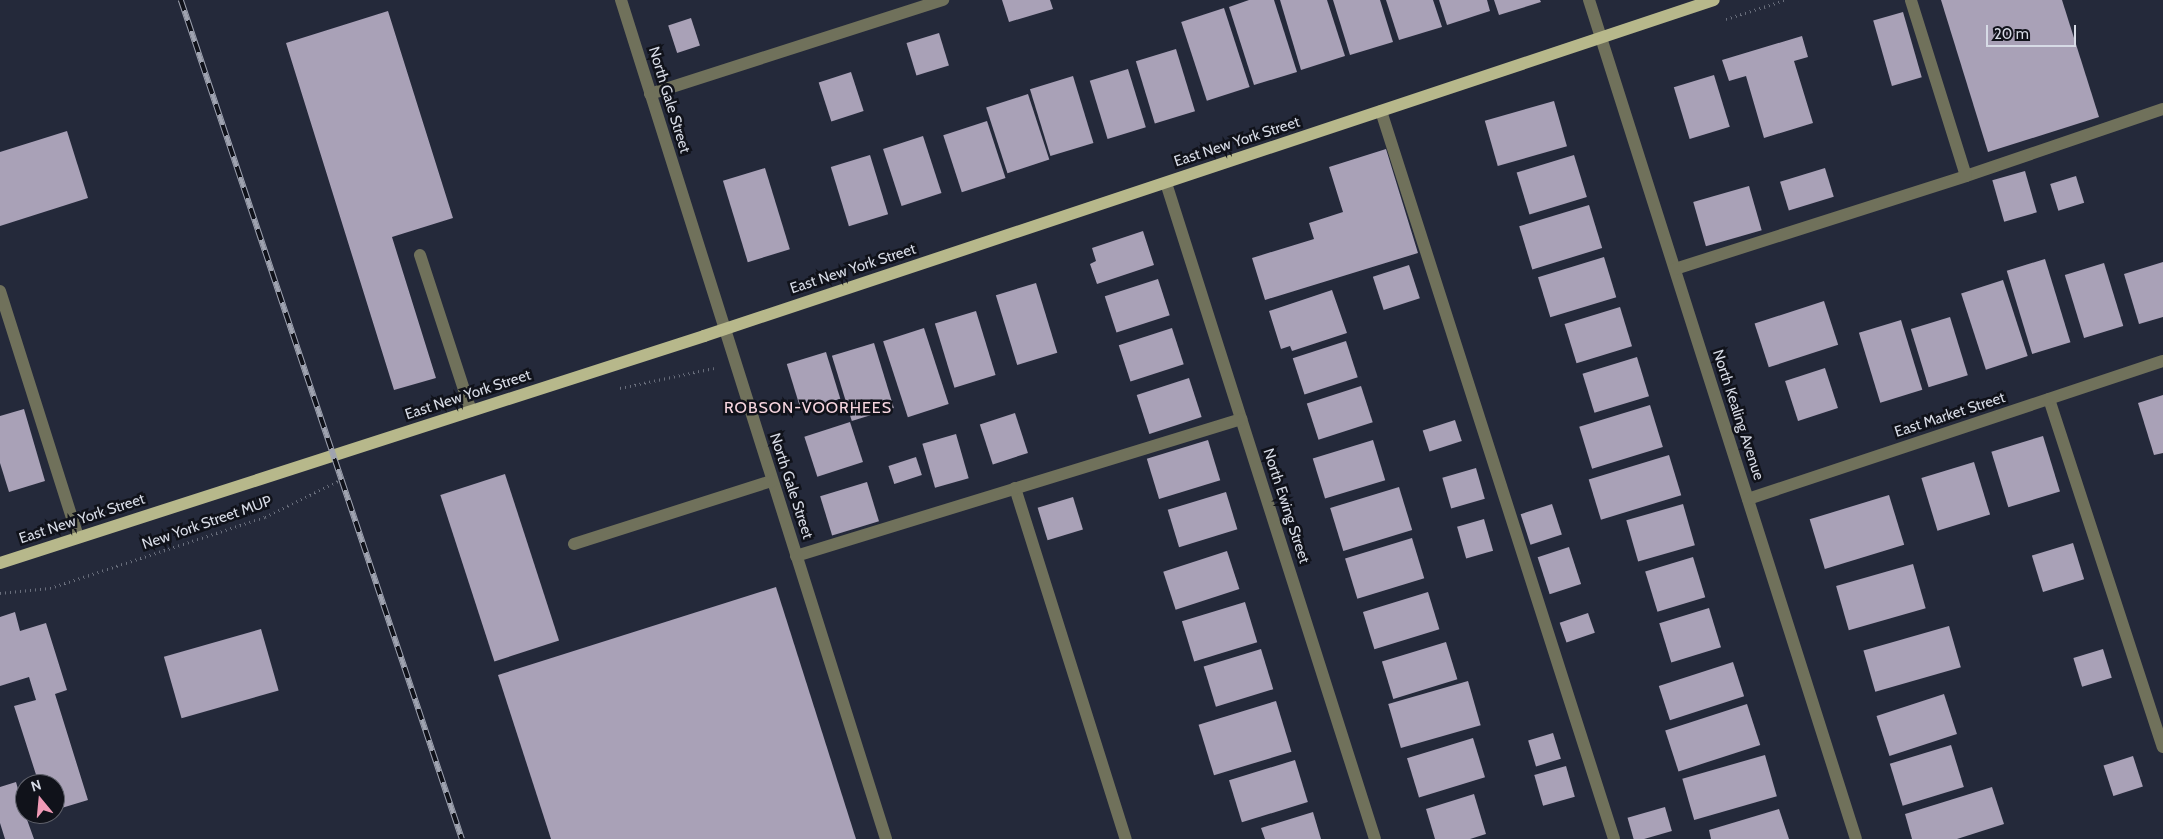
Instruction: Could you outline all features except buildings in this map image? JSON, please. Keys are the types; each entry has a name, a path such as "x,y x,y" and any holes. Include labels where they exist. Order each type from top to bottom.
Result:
{"main road":[{"name":"East New York Street","path":"0,563 724,329 1714,0"}],"street":[{"name":"North Gale Street","path":"622,0 650,94 886,839"},
{"path":"650,94 943,0"},
{"name":"North Kealing Avenue","path":"1589,0 1856,839"},
{"path":"1911,0 1966,176"},
{"path":"1675,269 1966,176 2163,110"},
{"path":"1381,111 1614,839"},
{"name":"North Ewing Street","path":"1166,183 1375,839"},
{"path":"420,255 471,411"},
{"path":"0,290 4,315 78,537"},
{"name":"East Market Street","path":"1748,499 2163,361"},
{"path":"2049,399 2163,747"},
{"path":"796,556 1241,420"},
{"path":"574,544 772,481"},
{"path":"1015,488 1126,839"}],"path":[{"name":"New York Street MUP","path":"1,593 57,585 265,517 352,474"}],"railway":[{"path":"181,0 462,839"}],"district":[{"name":"ROBSON-VOORHEES","path":"808,408"}]}
